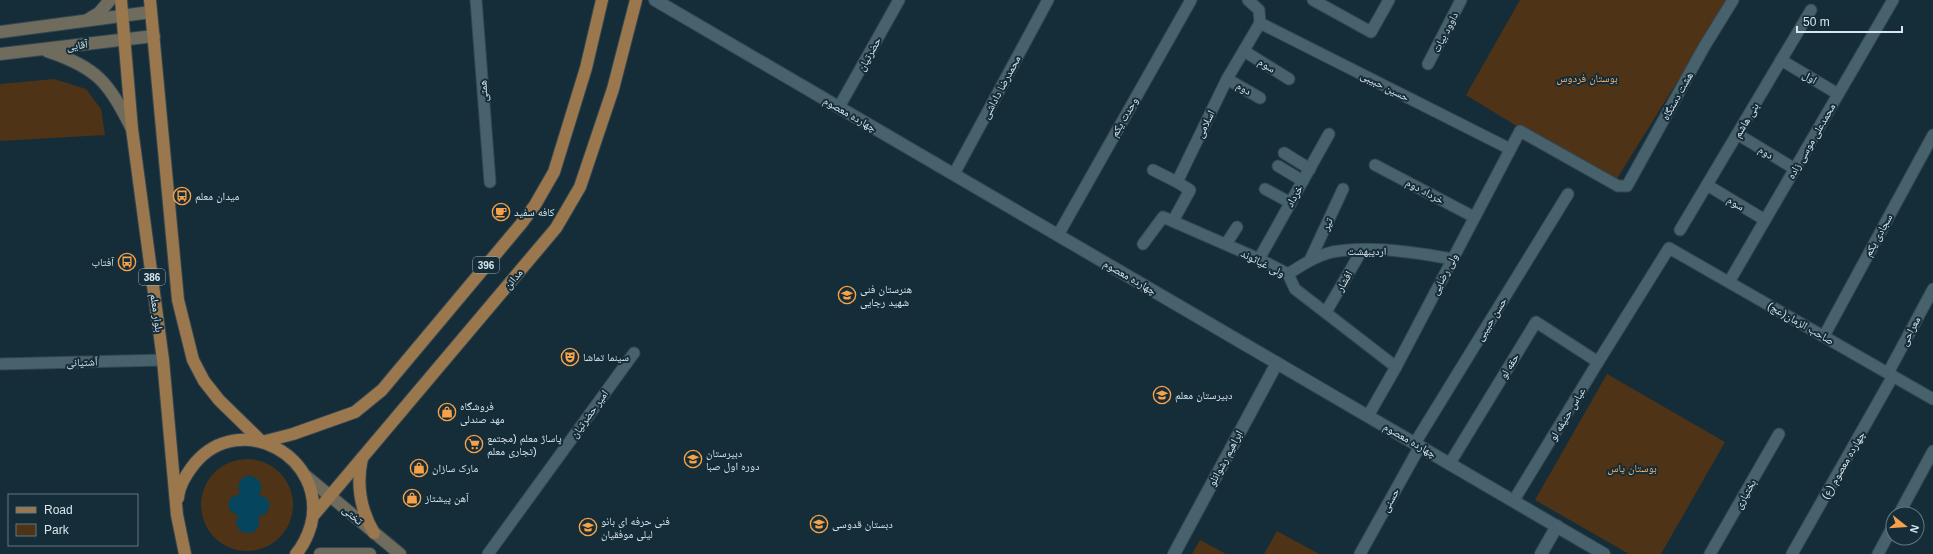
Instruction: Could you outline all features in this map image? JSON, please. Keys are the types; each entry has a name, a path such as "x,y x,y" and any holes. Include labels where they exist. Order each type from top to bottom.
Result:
{"main road":[{"path":"87,20 99,13 110,0"},
{"name":"بلوار معلم","path":"121,0 132,129 163,360 177,515 184,554"},
{"name":"بلوار معلم","path":"150,0 178,300 193,360 204,381 219,400 262,442"},
{"name":"396","path":"262,442 293,434 355,412 382,390 521,224 535,205 554,172 586,68 602,0"},
{"name":"مدائن","path":"313,516 329,495 556,228 580,187 612,89 636,0"},
{"name":"آقایی","path":"0,32 151,12"},
{"name":"آقایی","path":"0,54 154,36"},
{"path":"42,49 71,59 94,73 106,85 132,129"},
{"path":"195,554 181,533 177,515 179,493 187,473 201,456 219,445 240,440 262,442 280,449 295,461 306,476 313,495 313,516 309,534 296,554"},
{"path":"362,457 358,474 358,487 365,518 374,533"},
{"name":"تختی","path":"306,476 400,554"},
{"path":"320,554 370,554"}],"street":[{"name":"همتی","path":"476,0 490,182"},
{"name":"چهارده معصوم","path":"654,0 1514,500 1604,554"},
{"name":"حضرتیان","path":"839,107 899,0"},
{"name":"محمدرضا داداشی","path":"954,174 1048,0"},
{"name":"وحدت یکم","path":"1058,235 1191,0"},
{"path":"1248,0 1258,10 1260,22"},
{"path":"1314,0 1371,32 1389,0"},
{"name":"داوود بیات","path":"1428,64 1461,0"},
{"name":"هشت دستگاه","path":"1520,131 1618,186 1627,186 1704,47 1733,0"},
{"name":"محمدعلی موسی زاده","path":"1729,282 1893,0"},
{"name":"بنی هاشم","path":"1680,230 1811,10"},
{"name":"اسلامی","path":"1176,182 1227,79 1260,22"},
{"name":"حسین حبیبی","path":"1260,22 1510,149"},
{"name":"سوم","path":"1244,51 1289,79"},
{"name":"اول","path":"1781,60 1838,94"},
{"name":"دوم","path":"1227,79 1260,98"},
{"name":"ولی رضایی","path":"1368,416 1396,367 1520,131"},
{"name":"خرداد","path":"1259,259 1329,134"},
{"name":"دوم","path":"1737,134 1795,169"},
{"name":"سجادی یکم","path":"1824,336 1933,135"},
{"path":"1284,153 1310,169"},
{"name":"خرداد دوم","path":"1375,165 1474,217"},
{"path":"1278,166 1303,181"},
{"path":"1143,244 1163,217 1174,221 1190,190 1153,170"},
{"name":"سوم","path":"1707,186 1765,220"},
{"path":"1265,189 1291,202"},
{"name":"تیر","path":"1310,260 1343,189"},
{"name":"حسن حبیبی","path":"1417,444 1568,194"},
{"name":"ولی غیاثوند","path":"1174,221 1259,259 1288,274 1295,289 1396,367"},
{"path":"1226,244 1237,227"},
{"name":"صاحب الزمان(عج)","path":"1669,248 1933,399"},
{"name":"عباس حنیفه لو","path":"1514,500 1669,248"},
{"name":"اردیبهشت","path":"1288,274 1310,260 1332,252 1362,250 1427,254 1452,259"},
{"name":"افشار","path":"1326,312 1362,250"},
{"name":"معراحی","path":"1890,374 1933,289"},
{"name":"حقه لو","path":"1450,463 1536,322 1598,362"},
{"name":"امیر حضرتیان","path":"488,554 634,353"},
{"name":"آشتیانی","path":"0,364 163,360"},
{"name":"ابراهیم رشوانلو","path":"1174,554 1277,363"},
{"name":"چهارده معصوم (ع)","path":"1792,554 1890,374"},
{"name":"بختیاری","path":"1710,554 1779,434"},
{"name":"حسنی","path":"1360,554 1417,444"},
{"path":"1903,506 1933,451"},
{"path":"1541,554 1557,526"},
{"path":"1878,554 1885,541"}],"green space":[{"name":"بوستان فردوس","path":"1520,0 1728,0 1613,185 1466,95"},
{"path":"54,79 86,89 101,109 105,135 0,141 0,84"},
{"name":"بوستان یاس","path":"1607,374 1725,442 1661,554 1629,554 1535,500"},
{"path":"247,459 265,462 280,472 290,487 293,505 290,523 280,538 265,548 247,551 229,548 214,538 204,523 201,505 204,487 214,472 229,462"},
{"path":"1277,531 1319,554 1264,554"},
{"path":"1200,540 1226,554 1192,554"}],"water":[{"path":"249,475 258,479 262,488 259,495 267,498 270,506 266,514 258,516 259,525 252,533 239,530 236,522 238,515 231,512 228,504 231,497 240,494 238,487 241,479"}],"place":[{"name":"میدان معلم","path":"182,196"},
{"name":"کافه سفید","path":"501,212"},
{"name":"آفتاب","path":"127,262"},
{"name":"هنرستان فنی شهید رجایی","path":"847,295"},
{"name":"سینما تماشا","path":"570,357"},
{"name":"دبیرستان معلم","path":"1162,395"},
{"name":"فروشگاه مهد صندلی","path":"447,412"},
{"name":"پاساژ معلم (مجتمع تجاری معلم)","path":"474,444"},
{"name":"دبیرستان دوره اول صبا","path":"693,459"},
{"name":"مارک سازان","path":"419,468"},
{"name":"آهن پیشتاز","path":"412,498"},
{"name":"دبستان قدوسی","path":"819,524"},
{"name":"فنی حرفه ای بانو لیلی موفقیان","path":"588,527"}]}
